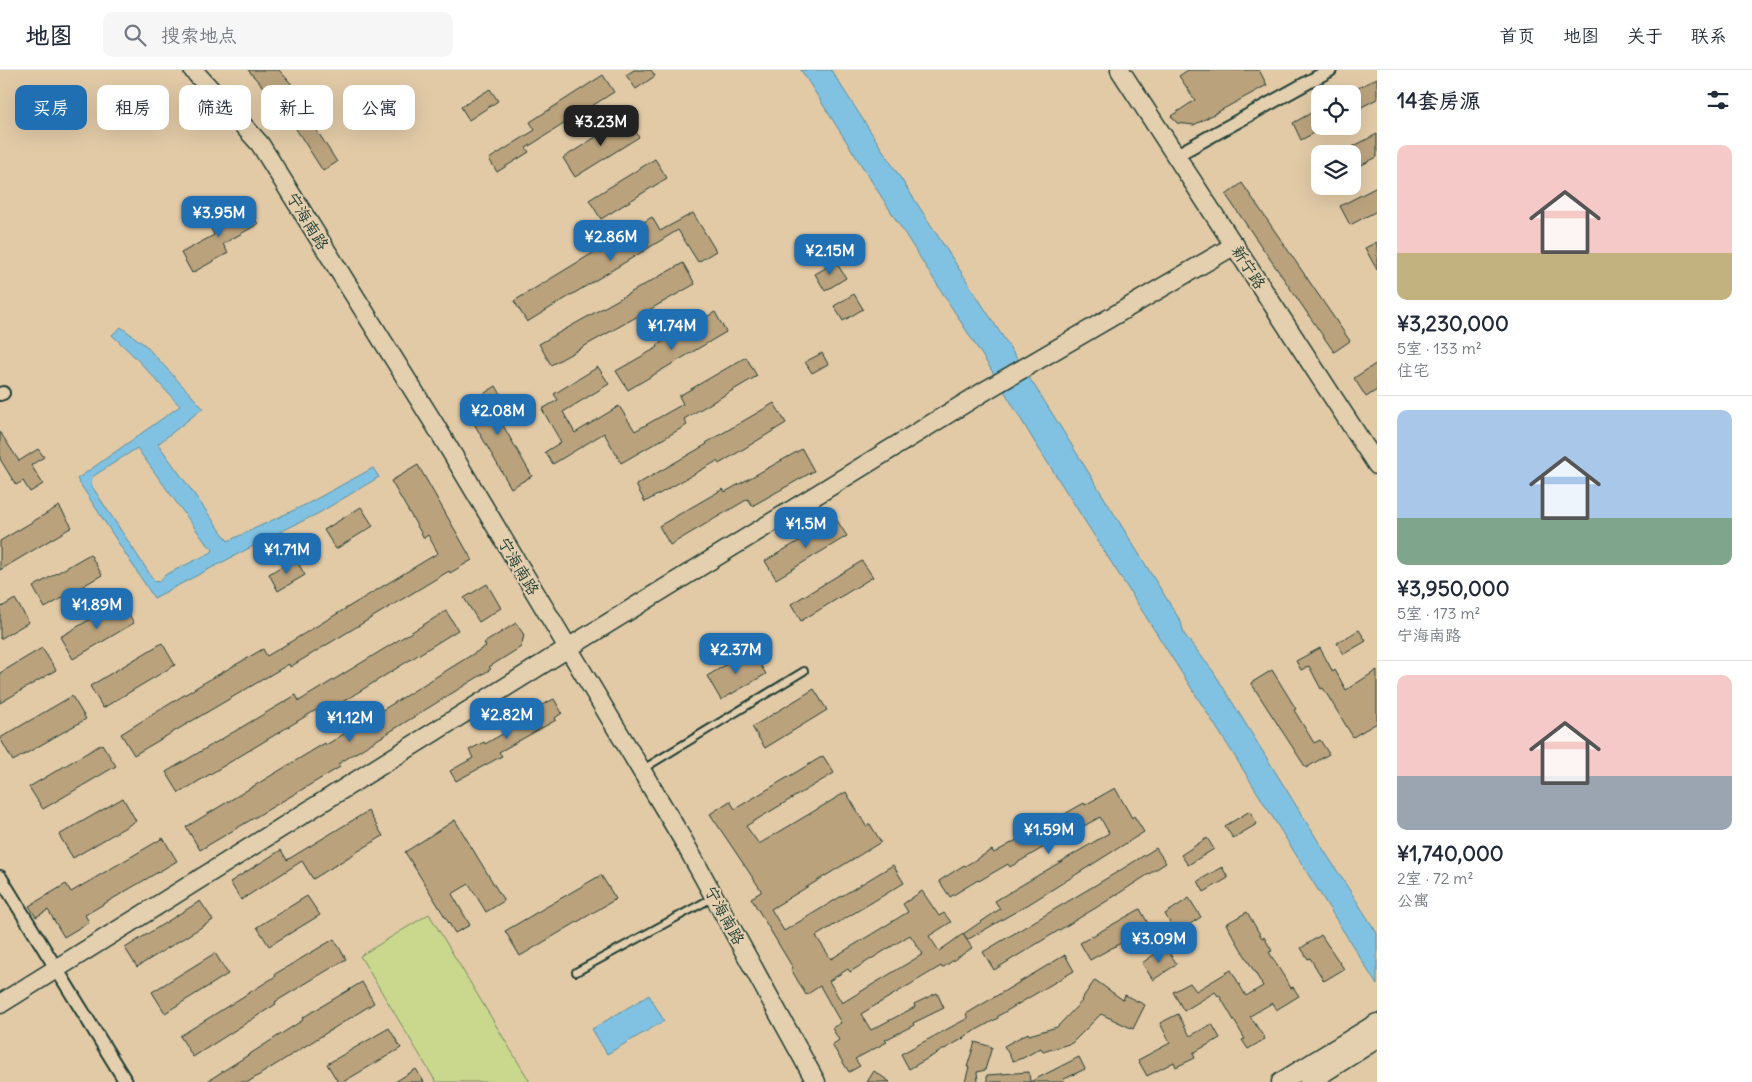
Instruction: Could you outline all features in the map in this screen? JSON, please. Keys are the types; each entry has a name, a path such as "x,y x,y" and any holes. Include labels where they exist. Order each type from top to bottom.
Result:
{"street":[{"name":"宁海南路","path":"193,70 260,144 435,425 683,840 816,1082"},
{"name":"新宁路","path":"1120,70 1377,465"},
{"path":"1175,156 1330,70"},
{"path":"0,1004 568,648 993,386 1235,245"},
{"path":"0,877 126,1082"},
{"path":"1280,1082 1377,1023"},
{"path":"1309,1082 1377,1039"}],"lane":[{"path":"641,770 804,671"},
{"path":"576,972 714,897"}],"green space":[{"path":"429,914 530,1082 436,1082 360,956"}],"water":[{"path":"801,70 831,70 1050,410 1181,622 1184,634 1213,671 1377,933 1377,985 1234,755"},
{"path":"121,327 145,345 203,408 158,444 228,541 307,504 373,468 379,477 319,513 154,598 77,479 180,406 112,335","holes":["137,448 205,542 213,549 212,552 165,575 160,581 155,582 91,485 92,477"]},
{"path":"649,995 664,1021 607,1054 592,1029"}],"building":[{"path":"248,70 279,70 292,85 261,85"},
{"path":"634,70 651,70 655,76 636,89 626,75"},
{"path":"1188,70 1259,70 1267,85 1194,125 1177,123 1171,116 1195,100 1179,76"},
{"path":"603,75 614,92 526,148 529,152 497,172 489,159 535,130 530,122"},
{"path":"1377,78 1377,99 1361,107 1361,86"},
{"path":"490,89 498,101 469,120 461,107"},
{"path":"1311,113 1311,135 1301,140 1293,123"},
{"path":"627,117 639,137 575,177 563,158"},
{"path":"297,130 317,130 337,162 323,171"},
{"path":"1377,134 1377,157 1361,165 1361,145 1356,145"},
{"path":"655,159 667,178 601,219 589,200"},
{"path":"1242,183 1350,341 1334,352 1226,195"},
{"path":"1377,187 1377,211 1350,225 1340,206"},
{"path":"246,204 258,224 223,244 228,253 192,273 181,253 214,235 209,224"},
{"path":"693,213 716,251 698,262 678,230 527,322 514,301 652,217 660,231"},
{"path":"1377,242 1377,270 1365,248"},
{"path":"836,262 846,278 825,291 815,274"},
{"path":"683,263 695,284 551,365 539,344"},
{"path":"854,294 863,309 843,321 834,306"},
{"path":"715,312 726,332 628,390 616,371"},
{"path":"822,353 828,364 812,373 805,362"},
{"path":"746,357 757,376 684,419 687,425 621,463 604,433 553,464 545,452 561,442 542,409 558,400 554,394 598,367 609,384 563,412 575,433 619,406 635,431 683,404 679,396"},
{"path":"1377,363 1377,390 1366,397 1354,378"},
{"path":"496,386 509,408 497,415 532,476 511,488 464,406"},
{"path":"774,403 786,423 719,464 717,461 645,502 636,485"},
{"path":"0,432 19,461 38,449 44,457 31,465 43,484 30,492 23,481 16,485 0,459"},
{"path":"802,449 814,471 752,506 748,499 670,545 659,526 723,489 725,492"},
{"path":"418,465 472,560 450,573 449,571 290,667 289,664 134,755 121,734 263,649 267,656 438,553 428,535 424,538 391,481"},
{"path":"59,506 72,527 0,570 0,541"},
{"path":"361,507 373,526 336,549 324,530"},
{"path":"836,519 847,536 776,579 765,561"},
{"path":"90,554 102,575 45,608 33,587"},
{"path":"295,558 305,575 278,591 269,574"},
{"path":"862,561 873,577 801,621 791,604"},
{"path":"487,584 501,608 479,622 464,598"},
{"path":"15,599 29,622 0,639 0,608"},
{"path":"121,601 134,623 73,659 60,637"},
{"path":"446,611 458,630 320,716 316,710 179,793 166,772 296,695 299,701"},
{"path":"516,623 524,635 521,647 489,667 491,669 338,764 340,767 200,850 186,827 325,743 326,745 486,646 484,643"},
{"path":"1359,630 1366,641 1344,654 1337,643"},
{"path":"162,643 175,665 103,708 90,686"},
{"path":"42,648 56,670 0,703 0,673"},
{"path":"1320,648 1333,672 1335,670 1346,690 1377,670 1377,723 1353,737 1323,688 1321,689 1309,666 1301,670 1296,661"},
{"path":"751,650 766,674 721,700 707,676"},
{"path":"1272,670 1314,743 1320,740 1329,754 1306,768 1251,683"},
{"path":"814,689 827,710 765,748 752,727"},
{"path":"72,696 86,719 13,761 0,738"},
{"path":"554,699 562,713 555,718 556,720 499,752 502,756 456,781 450,771 473,758 469,750 484,742 485,744 541,712 538,707"},
{"path":"102,744 116,766 43,809 29,787"},
{"path":"823,756 834,773 746,826 759,844 846,792 866,826 870,824 881,842 771,909 784,931 893,865 904,883 816,936 831,959 908,912 903,904 922,891 939,916 944,913 951,922 929,936 939,951 963,934 972,948 942,968 941,966 861,1014 871,1030 915,1007 914,1004 937,993 944,1008 913,1023 914,1025 885,1040 887,1042 855,1059 860,1066 849,1072 832,1045 839,1040 832,1028 841,1023 820,986 806,995 791,969 793,968 751,898 761,892 761,890 710,814 730,801 735,809","holes":["910,935 923,954 842,1003 829,981 848,969 850,972"]},
{"path":"1115,788 1132,818 1134,816 1144,832 1029,904 967,940 963,934 1000,909 995,901 1109,833 1100,817 1068,835 1068,833 1010,867 1008,864 978,880 950,897 939,881 992,850 994,853 1053,819 1084,803 1085,805"},
{"path":"123,798 136,821 73,858 59,835"},
{"path":"368,811 383,836 313,879 302,861 241,900 230,882 281,850 287,860"},
{"path":"1250,811 1257,824 1233,838 1225,826"},
{"path":"455,820 504,901 486,912 469,884 452,894 470,925 455,933 405,852"},
{"path":"163,838 177,861 85,915 89,922 64,937 48,910 36,917 29,906 66,884 71,892"},
{"path":"1207,838 1214,849 1188,865 1181,855"},
{"path":"1156,848 1166,863 994,970 983,952"},
{"path":"1222,867 1228,878 1204,892 1198,881"},
{"path":"601,875 616,899 520,956 505,931"},
{"path":"307,896 320,915 269,946 257,927"},
{"path":"1189,898 1201,917 1176,933 1165,914"},
{"path":"200,901 213,920 137,967 125,948"},
{"path":"1140,909 1150,927 1090,960 1080,943"},
{"path":"1247,912 1262,938 1264,937 1272,951 1269,952 1291,988 1293,987 1299,996 1276,1010 1272,1003 1250,1016 1265,1039 1248,1049 1242,1040 1245,1039 1219,995 1215,992 1184,1011 1173,992 1190,983 1196,991 1231,970 1246,996 1263,986 1226,924"},
{"path":"1321,935 1344,969 1324,981 1310,958 1308,959 1301,948"},
{"path":"334,939 346,959 275,1002 276,1004 193,1057 180,1036 276,976 275,974"},
{"path":"1165,947 1177,964 1153,980 1142,963"},
{"path":"215,953 228,974 165,1013 152,992"},
{"path":"1065,955 1074,971 998,1016 998,1018 909,1069 901,1054 968,1018 966,1014"},
{"path":"1095,980 1123,1000 1125,995 1145,1005 1133,1029 1101,1014 1072,1043 1043,1052 1041,1048 1013,1061 1004,1046 1028,1033 1029,1035 1057,1027 1082,1001"},
{"path":"362,982 374,1003 248,1082 206,1082 303,1020 302,1018"},
{"path":"1178,1014 1190,1036 1212,1024 1220,1038 1193,1053 1195,1058 1176,1067 1174,1062 1147,1076 1138,1060 1170,1043 1160,1023"},
{"path":"389,1028 401,1048 343,1082 338,1082 327,1064"},
{"path":"975,1042 992,1047 985,1070 977,1072 978,1082 965,1082 969,1067 967,1067"},
{"path":"1079,1057 1085,1069 1064,1079 1065,1082 1030,1082"},
{"path":"416,1069 424,1082 395,1082"},
{"path":"874,1071 890,1082 867,1082"},
{"path":"1029,1072 1030,1082 987,1082 987,1075"}]}
